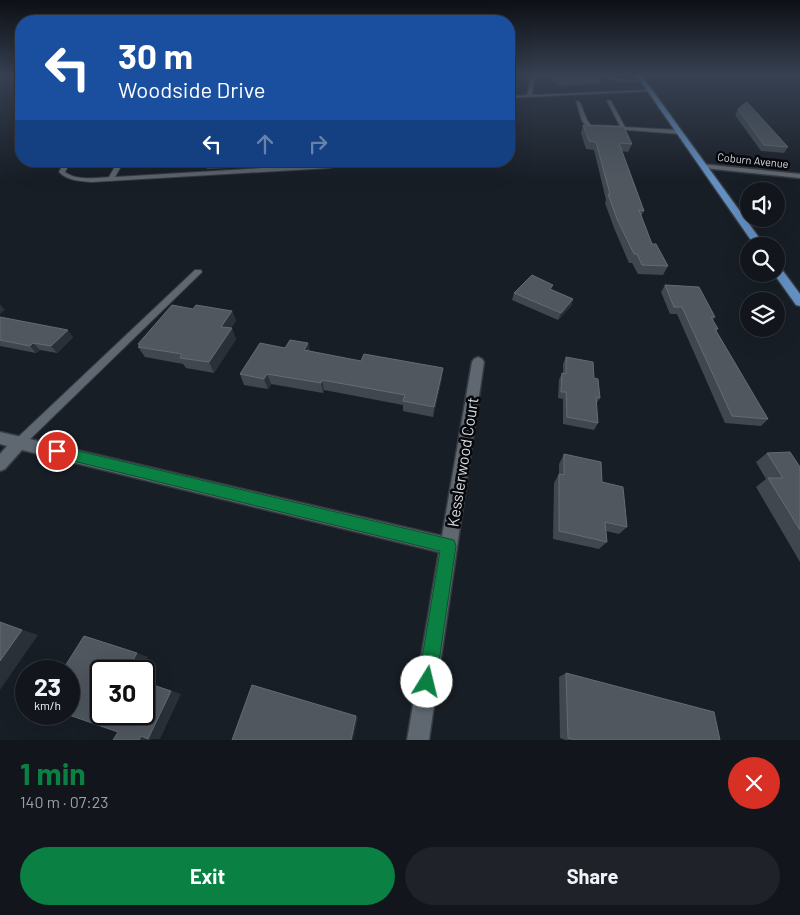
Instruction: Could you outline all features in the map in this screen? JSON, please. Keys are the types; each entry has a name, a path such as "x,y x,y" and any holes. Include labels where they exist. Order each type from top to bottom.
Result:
{"main road":[{"path":"664,111 754,237"},
{"path":"785,281 800,302"}],"street":[{"name":"Coburn Avenue","path":"704,166 800,176"},
{"name":"Kesslerwood Court","path":"418,740 478,362"},
{"path":"0,438 449,546"},
{"path":"0,464 20,442"}],"lane":[{"path":"581,111 590,126 680,132"},
{"path":"614,111 624,129"},
{"path":"65,167 62,172 65,175 79,179 111,179 313,167"},
{"path":"111,179 118,167"},
{"path":"20,442 198,272"}],"building":[{"path":"739,111 755,111 788,147 764,145"},
{"path":"583,125 624,127 632,144 619,143 644,211 639,210 652,244 656,244 668,266 642,265 637,254 634,254 617,219 608,194 610,194 596,142 589,141"},
{"path":"532,275 553,285 550,289 573,299 561,313 514,293"},
{"path":"665,285 699,287 715,317 711,317 718,329 715,329 768,419 732,416 682,307 674,307"},
{"path":"172,305 193,309 196,305 232,311 221,327 232,328 209,362 180,358 182,354 138,347 140,345 138,344"},
{"path":"0,317 68,330 51,346 33,343 30,346 0,340"},
{"path":"290,340 308,343 304,350 361,361 364,354 443,368 434,407 403,401 405,395 322,380 321,383 267,374 264,379 240,374 260,343 285,348"},
{"path":"566,357 593,362 594,378 598,379 600,398 596,397 598,423 567,417 566,392 561,392 562,373 566,374"},
{"path":"790,452 800,467 800,530 768,478 783,478 767,453"},
{"path":"564,454 601,462 602,482 623,487 627,527 605,522 607,542 559,531 559,474 564,475"},
{"path":"0,622 22,630 0,661"},
{"path":"84,636 137,653 133,660 90,660 90,722 80,719 80,660 69,660"},
{"path":"566,673 714,712 720,740 576,740 568,738"},
{"path":"252,685 356,716 351,740 232,740"},
{"path":"155,686 171,691 155,724"},
{"path":"98,725 155,725 148,739 141,736 139,740 113,740 118,732"}],"route":[{"path":"57,451 449,546 427,682"}]}
